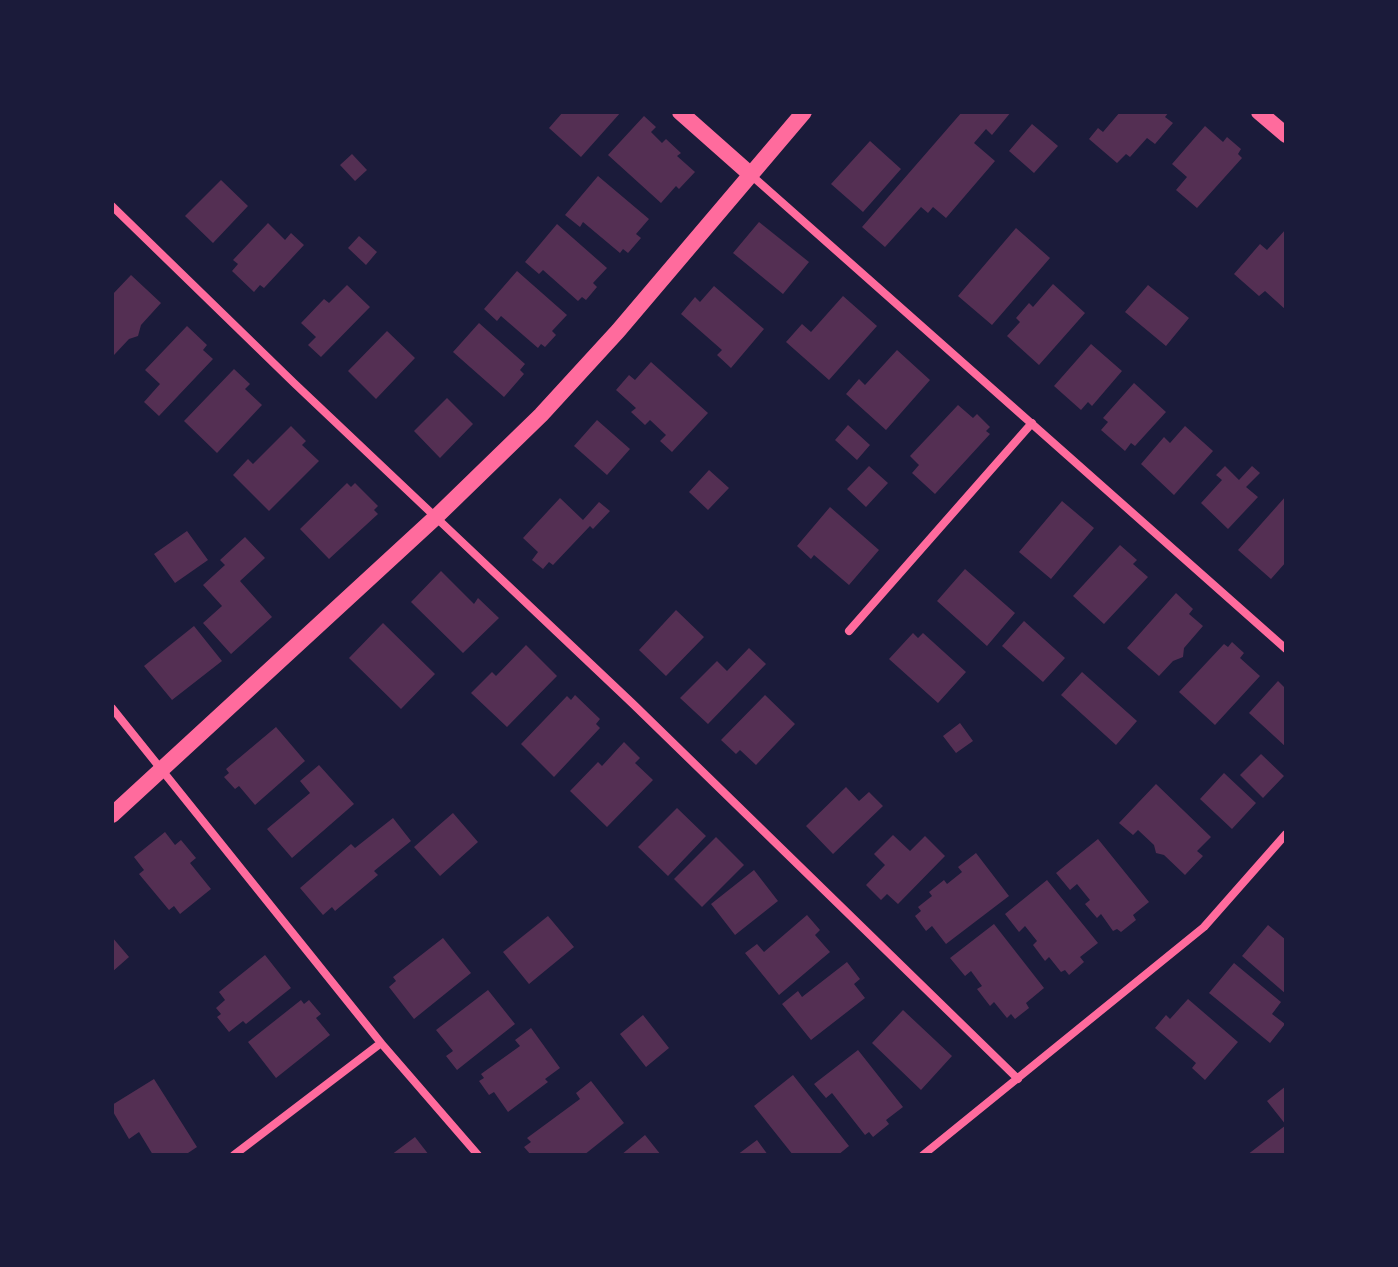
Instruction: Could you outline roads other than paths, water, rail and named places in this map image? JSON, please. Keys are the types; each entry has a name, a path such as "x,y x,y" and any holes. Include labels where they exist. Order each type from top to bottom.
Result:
{"main road":[{"path":"680,112 750,174"},
{"path":"112,815 437,516 579,375 804,112"},
{"path":"1259,112 1286,135"}],"street":[{"path":"750,174 1286,649"},
{"path":"112,206 1018,1079"},
{"path":"849,631 1032,423"},
{"path":"112,708 381,1043 478,1155"},
{"path":"923,1155 1204,927 1286,834"},
{"path":"234,1155 381,1043"}]}
